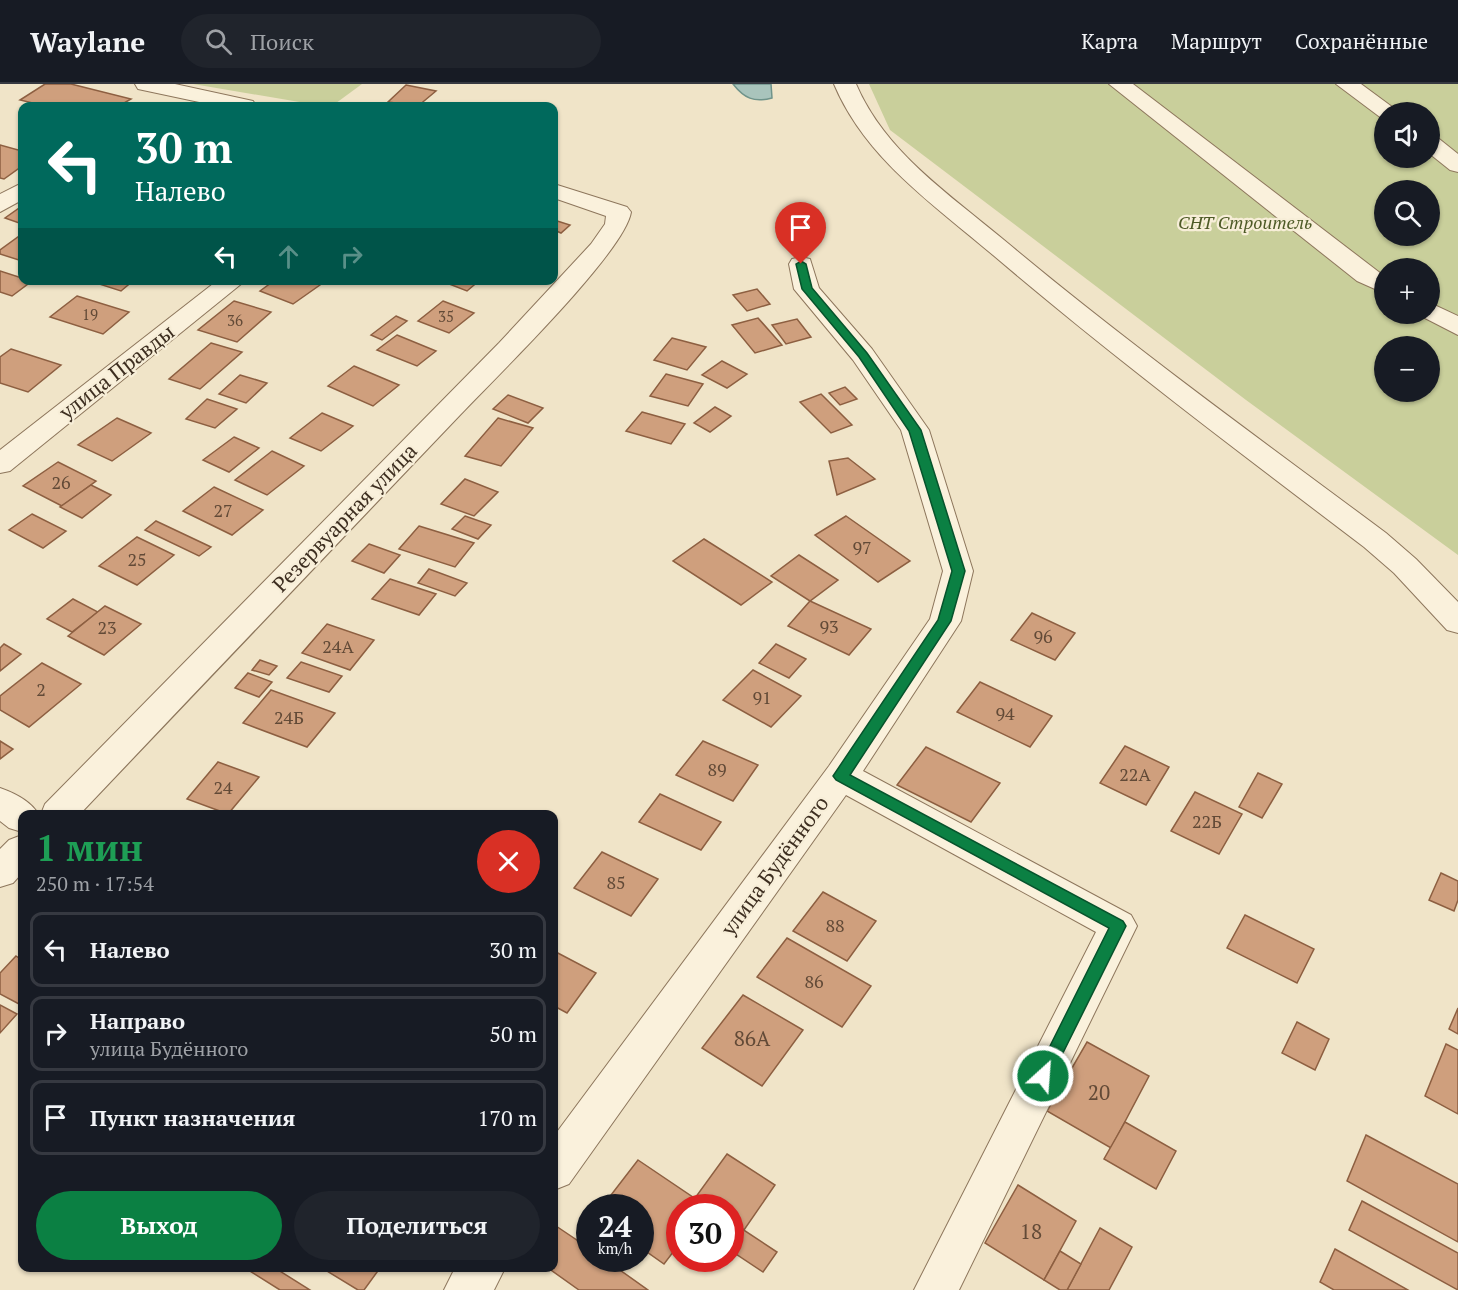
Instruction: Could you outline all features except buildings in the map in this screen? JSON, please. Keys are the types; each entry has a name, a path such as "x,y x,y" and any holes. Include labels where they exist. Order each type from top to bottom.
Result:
{"street":[{"path":"146,84 175,86 231,102"},
{"path":"845,84 870,129 921,180 1116,343 1375,540 1405,566 1458,622"},
{"path":"1120,84 1374,280"},
{"path":"1347,84 1374,102"},
{"path":"151,102 175,86"},
{"path":"1440,151 1458,165"},
{"name":"Резервуарная улица","path":"62,810 508,349 600,249 617,224 619,212 558,192"},
{"path":"0,205 18,193"},
{"name":"улица Будённого","path":"558,1165 841,776 945,621 958,571 915,430 863,355 807,289 801,264"},
{"name":"улица Правды","path":"0,465 228,285"},
{"path":"1440,317 1458,327"},
{"path":"841,776 1118,926 936,1290"},
{"path":"0,802 18,815"},
{"path":"0,872 18,854"},
{"path":"466,1290 480,1272"}],"green space":[{"path":"193,84 362,84 337,102 299,102"},
{"name":"СНТ Строитель","path":"869,84 1458,84 1458,555 1246,400 890,130"}],"water":[{"path":"733,84 771,84 772,98 760,100 750,98 741,93"}],"route":[{"path":"801,264 807,289 863,355 915,430 958,571 945,621 841,776 1118,926 1043,1076"}]}
